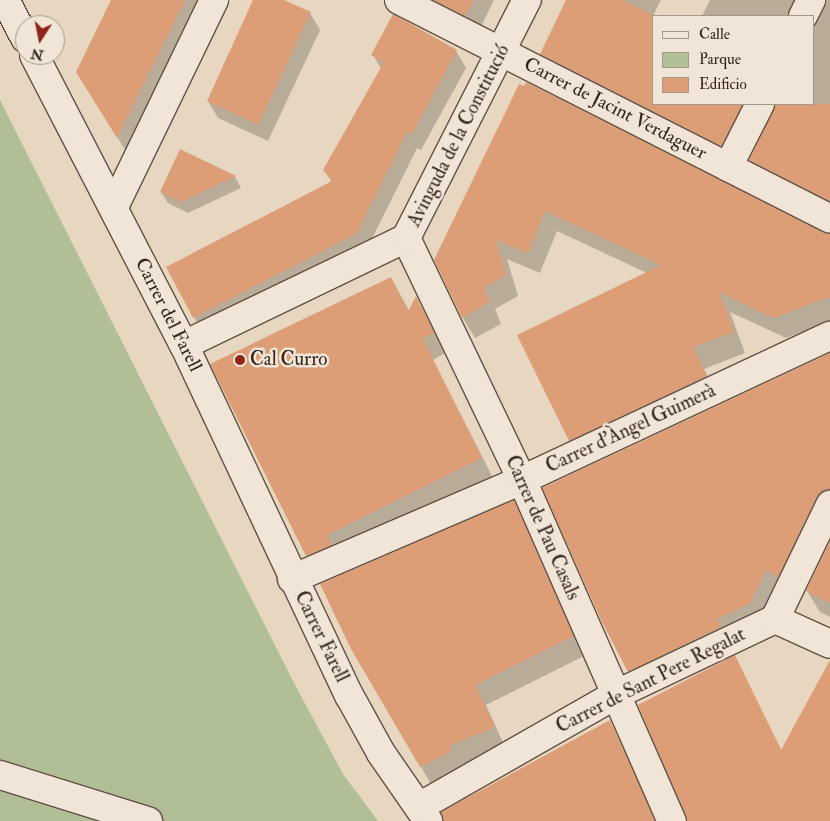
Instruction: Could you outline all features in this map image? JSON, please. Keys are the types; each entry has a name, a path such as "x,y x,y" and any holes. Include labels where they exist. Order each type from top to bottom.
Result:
{"street":[{"path":"5,0 15,19"},
{"path":"114,207 214,0"},
{"name":"Carrer de Jacint Verdaguer","path":"399,0 830,219"},
{"name":"Avinguda de la Constitució","path":"184,345 406,238 503,52 526,0"},
{"path":"804,15 811,0"},
{"name":"Carrer del Farell","path":"39,65 184,345 292,580"},
{"path":"728,167 759,105"},
{"name":"Carrer de Pau Casals","path":"406,238 522,480 672,821"},
{"name":"Carrer d'Àngel Guimerà","path":"292,580 522,480 830,336"},
{"path":"830,505 775,618 830,644"},
{"name":"Carrer Farell","path":"292,580 349,695 382,753 423,814"},
{"name":"Carrer de Sant Pere Regalat","path":"423,814 615,695 775,618"},
{"path":"0,775 148,821"}],"green space":[{"path":"0,100 294,683 343,774 378,821 0,821"}],"building":[{"path":"111,0 185,0 117,138 76,72"},
{"path":"253,0 284,0 311,12 258,125 207,101"},
{"path":"433,0 473,0 465,16"},
{"path":"566,0 623,0 654,15 652,15 652,105 742,105 721,146 540,54"},
{"path":"393,14 457,50 412,134 407,132 356,234 193,318 166,267 332,181 323,170 384,62 371,55"},
{"path":"526,82 830,234 830,297 773,318 719,292 734,332 693,347 707,376 569,441 517,335 661,265 545,211 528,253 496,240 506,275 484,288 490,302 462,318 434,260 519,84 524,86"},
{"path":"830,104 830,201 749,160 776,105"},
{"path":"180,149 236,176 181,202 160,192"},
{"path":"391,277 408,312 416,296 434,333 423,339 482,458 327,535 332,545 306,556 210,364"},
{"path":"830,353 830,490 816,498 778,577 766,570 750,603 717,619 721,627 628,672 602,622 542,488"},
{"path":"514,500 574,636 475,685 495,727 449,746 452,751 420,767 351,649 320,584"},
{"path":"830,541 830,603 806,591"},
{"path":"735,655 781,750 830,660 830,821 687,821 638,705"},
{"path":"610,720 655,821 443,821 441,812"}],"place":[{"name":"Cal Curro","path":"240,360"}]}
